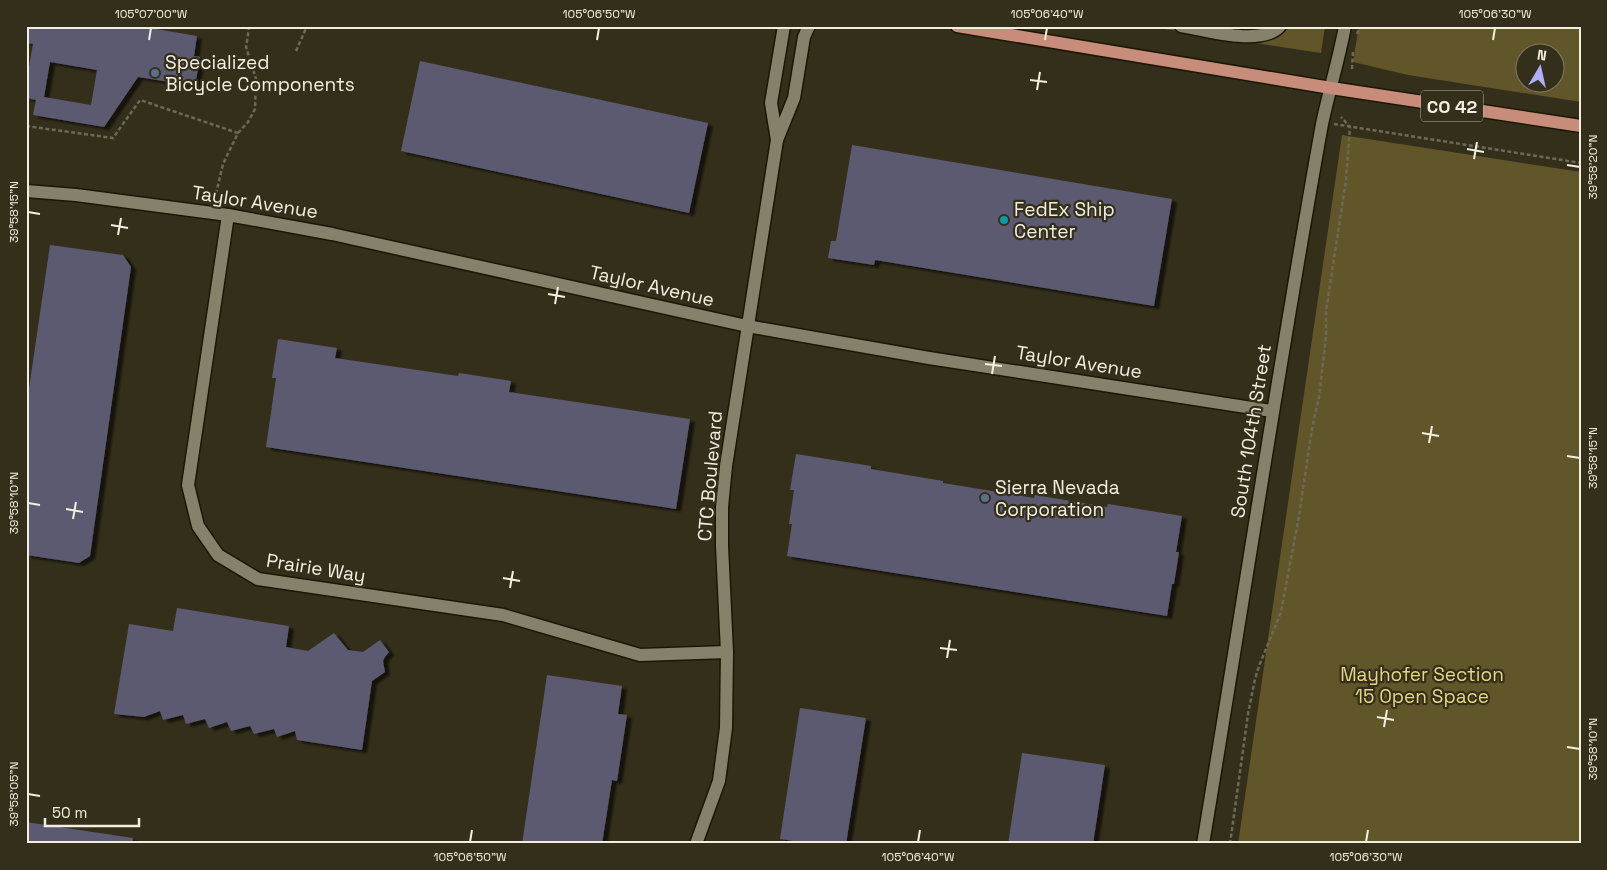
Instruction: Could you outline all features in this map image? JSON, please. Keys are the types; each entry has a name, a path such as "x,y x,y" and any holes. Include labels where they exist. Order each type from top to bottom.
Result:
{"main road":[{"name":"CO 42","path":"957,26 1331,88 1581,126"}],"street":[{"name":"CTC Boulevard","path":"776,140 771,103 784,26"},
{"name":"CTC Boulevard","path":"696,844 719,781 726,728 728,652 722,564 722,507 726,466 776,140 794,98 804,37 809,26"},
{"path":"1181,26 1244,36 1269,34 1280,26"},
{"name":"South 104th Street","path":"1203,844 1272,411 1323,122 1345,26"},
{"name":"Taylor Avenue","path":"26,191 76,195 228,215 332,234 747,326 929,358 1272,411"},
{"name":"Prairie Way","path":"228,215 188,485 198,526 218,555 258,579 503,615 640,655 728,652"}],"path":[{"path":"296,50 307,26"},
{"path":"1356,37 1361,26"},
{"path":"211,213 223,164 238,133 248,122 255,109 256,79 246,47 249,28"},
{"path":"1352,68 1355,43"},
{"path":"26,126 113,138 140,100 238,133"},
{"path":"1230,844 1248,714 1259,666 1281,612 1319,397 1326,337 1326,311 1346,180 1350,127 1341,117"},
{"path":"1323,122 1581,163"}],"green space":[{"path":"1145,26 1325,26 1321,53"},
{"path":"1359,26 1581,26 1581,102 1517,92 1564,92 1564,42 1514,42 1514,92 1408,75 1353,62"},
{"name":"Mayhofer Section 15 Open Space","path":"1342,135 1581,172 1581,844 1238,844"}],"building":[{"name":"Specialized Bicycle Components","path":"26,26 139,26 197,36 194,56 200,57 195,86 138,77 104,127 33,115 36,100 26,98 26,83 33,44 26,43","holes":["50,62 97,70 91,105 44,97"]},
{"path":"420,61 708,123 689,213 401,151"},
{"name":"FedEx Ship Center","path":"852,145 1172,199 1154,306 875,260 874,265 828,258 831,241 836,241"},
{"path":"50,245 123,255 131,267 90,556 79,563 26,555 26,409"},
{"path":"278,339 337,348 335,358 458,376 459,373 511,381 509,392 690,419 676,509 266,447 276,378 272,378"},
{"path":"796,454 871,466 871,469 1034,498 1035,495 1107,507 1108,504 1182,516 1176,552 1179,552 1167,616 787,556 792,524 789,524 794,490 790,490"},
{"path":"177,608 289,626 286,647 308,651 334,633 348,650 363,652 380,640 389,652 383,661 385,672 372,681 362,750 297,740 295,731 277,737 274,729 254,734 250,726 231,731 227,722 209,728 205,719 186,724 183,715 163,720 160,711 144,717 114,714 129,624 173,631"},
{"path":"547,675 622,686 618,714 627,715 617,781 612,780 602,844 522,844"},
{"path":"800,708 866,718 846,844 812,844 780,839"},
{"path":"1022,753 1105,765 1093,844 1008,844"},
{"path":"26,822 133,838 132,844 26,844"}],"place":[{"name":"Specialized Bicycle Components","path":"155,73"},
{"name":"FedEx Ship Center","path":"1004,220"},
{"name":"Sierra Nevada Corporation","path":"985,498"}]}
